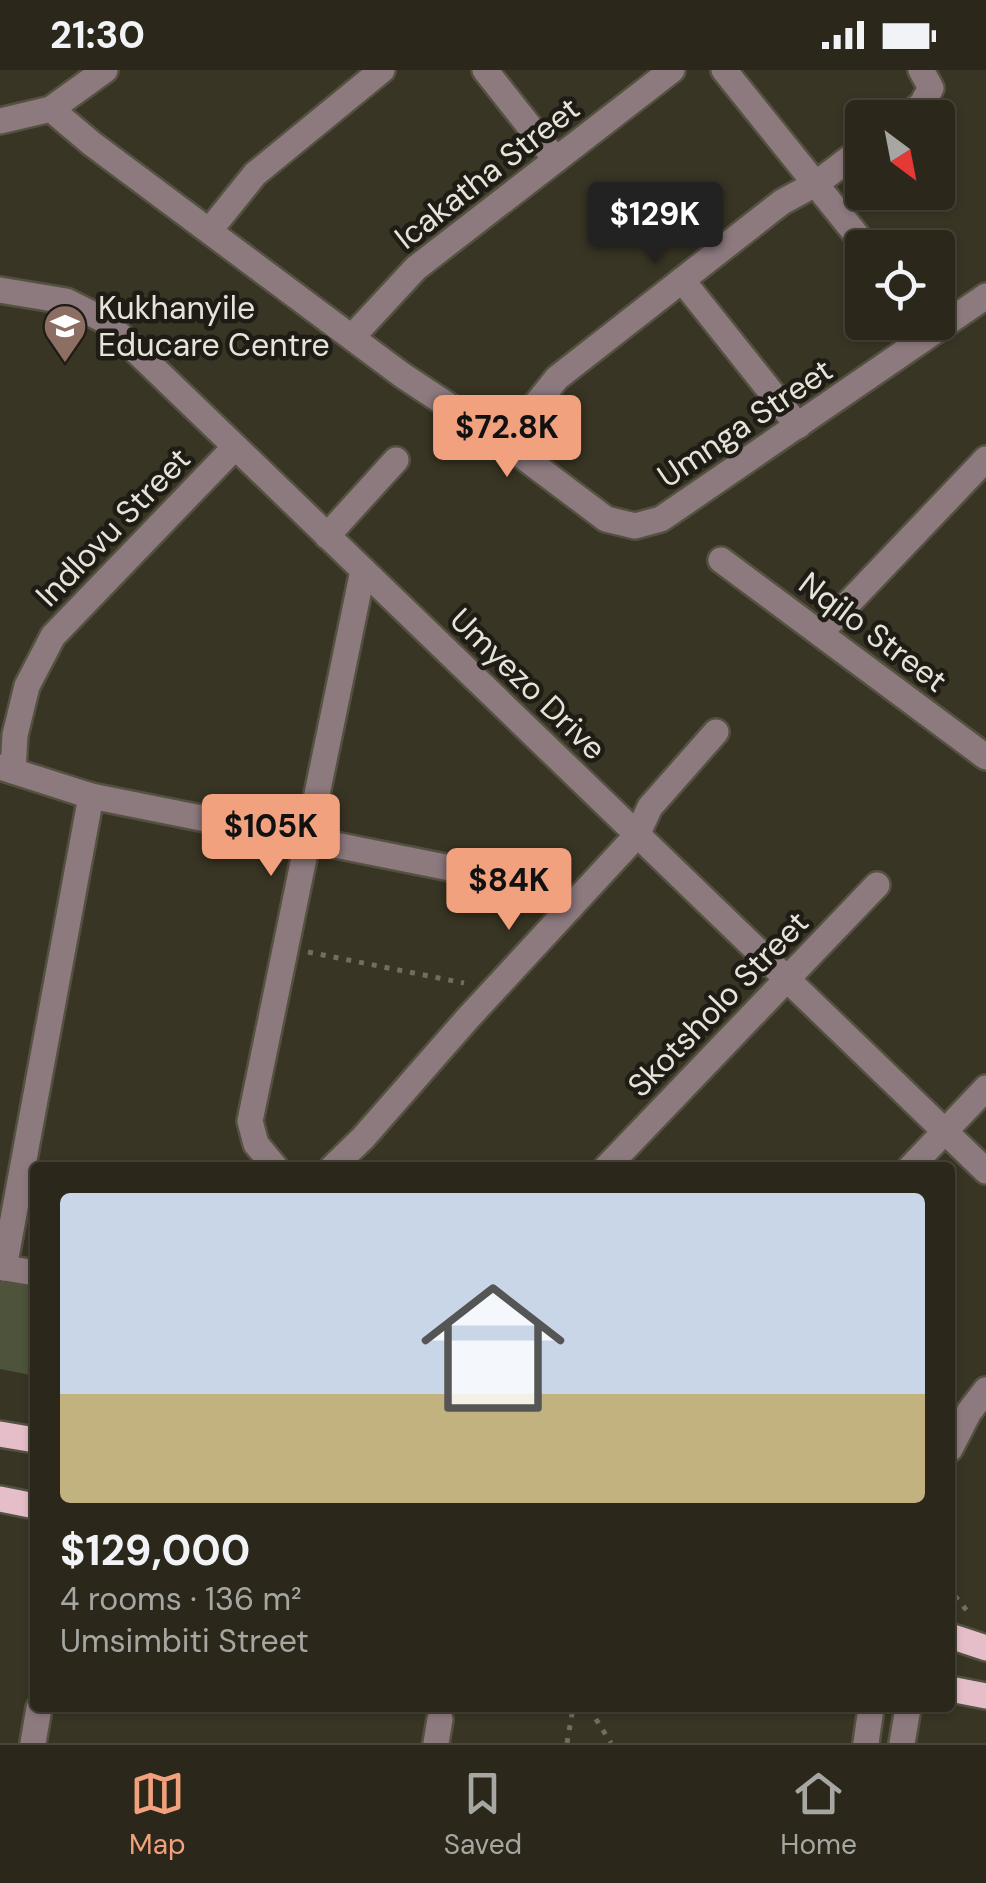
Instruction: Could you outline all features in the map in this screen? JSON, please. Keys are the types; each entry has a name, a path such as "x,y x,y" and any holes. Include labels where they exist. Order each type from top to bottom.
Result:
{"main road":[{"path":"0,1434 30,1439"},
{"path":"0,1499 30,1505"},
{"path":"955,1638 986,1648"},
{"path":"955,1690 986,1696"}],"street":[{"path":"0,121 51,109 106,70"},
{"path":"210,230 254,174 382,70"},
{"path":"485,70 556,160"},
{"name":"Icakatha Street","path":"352,337 416,268 672,70"},
{"path":"724,70 853,230"},
{"name":"Umnga Street","path":"51,109 352,337 606,519 635,526 661,519 798,426 914,340"},
{"path":"504,443 557,378 782,202 817,184 845,162"},
{"path":"682,280 798,426"},
{"name":"Umyezo Drive","path":"0,290 66,301 104,320 986,1171"},
{"name":"Umnga Street","path":"955,314 986,296"},
{"name":"Indlovu Street","path":"6,769 27,686 53,636 235,447"},
{"path":"820,634 986,459"},
{"path":"327,536 396,460"},
{"name":"Nqilo Street","path":"721,560 984,752"},
{"path":"271,1162 256,1144 250,1122 363,570"},
{"path":"338,1162 637,834 650,807 716,732"},
{"path":"6,769 91,796 506,879 546,893 570,908"},
{"path":"30,1272 2,1267 91,796"},
{"name":"Skotsholo Street","path":"612,1162 877,884"},
{"path":"916,1162 986,1088"},
{"path":"955,1439 986,1390"},
{"path":"33,1743 39,1712"},
{"path":"866,1743 870,1712"},
{"path":"902,1743 907,1712"}],"path":[{"path":"285,947 494,990"},
{"path":"567,1743 571,1712"},
{"path":"592,1712 611,1743"}],"green space":[{"path":"0,1279 30,1285 30,1375 0,1369"}],"place":[{"name":"Kukhanyile Educare Centre","path":"65,364"}]}
